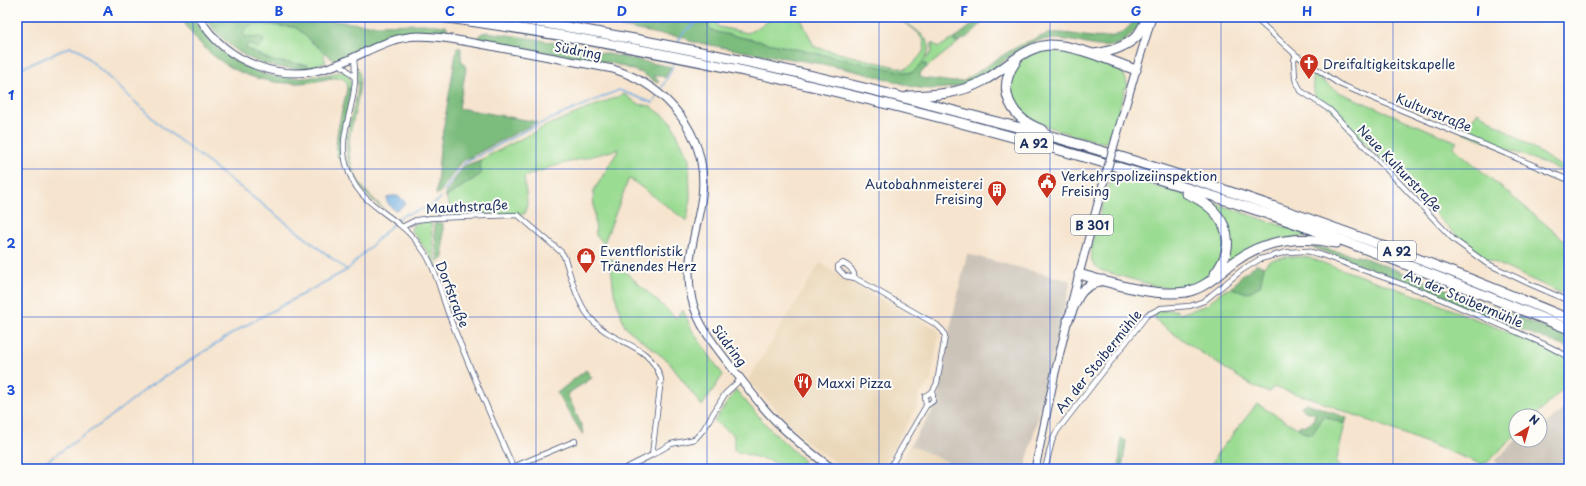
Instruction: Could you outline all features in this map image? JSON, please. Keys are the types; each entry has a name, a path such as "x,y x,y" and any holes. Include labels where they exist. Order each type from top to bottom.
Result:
{"highway":[{"name":"A 92","path":"441,17 579,38 674,56 899,106 989,130 1169,182 1285,220 1370,251 1569,329"},
{"name":"A 92","path":"508,17 676,46 790,70 900,96 1060,138 1222,189 1333,227 1441,267 1569,319"},
{"path":"1092,54 1104,53 1124,46 1137,35 1151,17"},
{"path":"900,96 930,95 961,91 984,80 1034,48 1050,45 1066,47 1092,54 1136,70"},
{"path":"1019,57 1010,70 1006,84 1008,99 1015,112 1036,127 1052,133 1060,138"},
{"path":"1169,182 1178,189 1209,205 1219,216 1225,228 1227,242 1226,252 1222,263 1209,281"},
{"path":"1079,274 1145,290 1166,293 1187,292 1216,278 1238,260 1256,249 1277,242 1320,240 1337,243 1360,252 1370,251"},
{"path":"1068,320 1084,288 1103,280"}],"main road":[{"name":"Südring","path":"199,17 209,32 225,48 240,58 265,68 278,71 299,72 326,69 382,43 397,38 428,36 469,42 613,69 630,75 658,91 680,114 694,142 701,165 702,194 688,269 692,299 707,336 764,408 786,431 813,455 833,469"},
{"name":"B 301","path":"1079,274 1151,17"},
{"path":"1035,469 1055,373 1079,274"}],"street":[{"path":"1254,17 1296,55"},
{"name":"Kulturstraße","path":"1296,55 1339,84 1569,180"},
{"name":"Neue Kulturstraße","path":"1296,55 1294,60 1295,79 1301,91 1330,110 1453,239 1486,263 1569,301"},
{"name":"Dorfstraße","path":"354,57 354,89 344,139 346,163 352,179 363,196 374,207 397,222 420,246 433,268 450,319 513,468"},
{"path":"339,64 354,77"},
{"name":"Mauthstraße","path":"402,227 416,220 432,218 518,215 561,252 564,256 578,299 588,316 601,329 648,356 658,368 661,379 652,455"},
{"name":"An der Stoibermühle","path":"1045,469 1052,441 1057,431 1147,315 1161,308 1185,307 1199,303 1212,295 1254,262 1277,254 1297,251 1322,255 1429,294 1544,344 1569,357"},
{"path":"855,278 940,328 945,336 933,401 926,406 889,469"},
{"path":"624,469 673,443 690,441 697,438 725,394 741,379"},
{"path":"926,406 925,396 934,391"},
{"path":"513,468 575,441"}],"shaded area":[{"path":"967,254 1071,281 1025,469 963,469 910,445 937,404 949,334"},
{"path":"820,263 841,277 937,329 939,333 931,380 918,396 918,405 881,469 845,469 808,443 748,380"},
{"path":"1569,404 1569,462 1564,469 1502,469 1495,461 1508,448 1548,448 1548,422"},
{"path":"910,445 963,469 897,469"}],"green space":[{"path":"181,17 193,17 202,31 225,54 252,70 283,78 304,78 330,74 331,78 309,82 287,83 265,80 245,74 226,65 209,52 194,36"},
{"path":"204,17 297,17 370,25 423,24 446,26 448,29 448,36 406,34 387,37 333,60 302,32 294,27 255,24 246,27 243,34 245,36 249,38 263,38 263,43 259,48 256,48 250,44 246,45 247,49 272,61 307,65 308,68 291,68 261,63 248,58 225,41"},
{"path":"572,17 613,17 661,25 672,17 718,17 708,24 710,29 716,32 909,73 913,72 921,64 926,64 926,68 920,73 921,78 954,82 964,81 1018,46 1044,35 1063,33 1109,37 1119,34 1128,28 1136,17 1144,17 1133,33 1122,42 1110,46 1098,46 1058,39 1043,40 1023,47 985,75 975,80 953,87 923,89 852,70 730,49 689,41 685,37 658,34"},
{"path":"613,17 639,17 664,23 661,25"},
{"path":"718,17 726,17 716,24 719,27 748,33 776,17 800,17 814,46 818,48 904,69 911,65 920,56 924,50 924,44 918,33 896,17 917,30 929,45 929,49 922,63 932,52 932,43 939,47 955,38 954,41 959,42 926,68 925,64 909,73 716,32 710,29 708,24"},
{"path":"980,17 986,17 972,33 959,41 954,42 955,38 976,22"},
{"path":"255,24 294,27 299,29 311,42 325,51 324,56 326,62 308,68 307,65 272,61 247,49 245,45 250,44 256,48 263,43 262,38 260,37 249,38 243,34 246,27"},
{"path":"487,32 536,39 671,67 665,78 662,76 653,76 659,81 657,83 642,73 615,64 483,42 477,38 482,33"},
{"path":"457,47 461,48 461,59 466,68 459,108 537,122 461,162 440,192 436,195 440,149"},
{"path":"1044,51 1075,55 1123,72 1127,83 1112,132 1105,143 1076,136 1041,124 1027,115 1016,105 1011,92 1013,76 1018,65 1024,58"},
{"path":"357,68 360,81 349,140 350,161 360,184 385,210 362,189 352,172 347,152 350,123 357,93"},
{"path":"345,71 351,81 351,90 347,88 347,83 342,78 331,78 330,74"},
{"path":"1312,74 1341,93 1457,142 1453,147 1569,244 1569,288 1561,293 1487,259 1454,233 1323,101 1315,97"},
{"path":"347,88 351,90 342,138 341,157 339,158 336,145 337,135"},
{"path":"624,94 638,104 650,106 670,120 689,159 690,198 687,221 629,178 604,243 596,236 593,192 619,149 551,167 524,177 527,203 525,214 453,214 446,197 481,174 480,160 548,125"},
{"path":"1478,112 1554,162 1569,170 1569,173 1463,132"},
{"path":"480,160 481,174 446,197 445,194 464,166"},
{"path":"1113,173 1191,197 1204,203 1223,230 1224,251 1211,275 1202,282 1189,288 1169,288 1155,286 1100,270 1095,266 1092,261 1091,254 1092,243"},
{"path":"1214,203 1312,236 1273,240 1221,271 1229,228 1224,215 1213,204"},
{"path":"428,220 431,222 434,257 437,266 436,268 427,251 411,230 413,225"},
{"path":"434,223 443,223 443,258 438,261"},
{"path":"1304,244 1362,257 1494,307 1569,338 1569,350 1564,346 1485,316 1415,286"},
{"path":"1289,257 1306,257 1421,297 1557,352 1569,360 1569,383 1543,408 1508,408 1508,443 1488,462 1481,464 1311,398 1273,387 1270,392 1254,387 1203,354 1160,324 1155,318 1155,313 1159,311 1176,310 1180,314 1207,305 1222,291 1232,288 1247,293 1260,286 1264,267 1267,263 1271,260"},
{"path":"610,258 676,318 683,310 692,330 723,375 702,406 668,361 625,327 614,293"},
{"path":"1257,264 1264,267 1260,286 1247,293 1232,288 1241,276"},
{"path":"586,370 592,378 567,394 582,427 583,435 557,393"},
{"path":"736,390 767,426 804,461 799,469 734,451 734,435 714,421"},
{"path":"1307,403 1347,418 1345,424 1324,416 1312,434 1306,433 1298,428 1300,425 1306,426 1313,421 1315,413 1305,411 1301,406"},
{"path":"1257,404 1306,433 1312,434 1324,416 1345,424 1336,463 1342,469 1209,469 1217,454"},
{"path":"1121,438 1126,441 1122,469 1119,469"}],"water":[{"path":"397,196 405,201 405,204 399,209 394,210 387,202 387,198"}],"waterway":[{"path":"678,43 679,38 685,31 707,17"},
{"path":"17,70 70,47 78,49 161,126 347,270"},
{"path":"660,91 671,71 674,60"},
{"path":"444,191 463,164 530,128 619,90 653,103 657,96"},
{"path":"35,469 105,421 150,386 241,328 347,270 400,217 427,208 437,202 441,197"}],"place":[{"name":"Dreifaltigkeitskapelle","path":"1309,80"},
{"name":"Verkehrspolizeiinspektion Freising","path":"1047,199"},
{"name":"Autobahnmeisterei Freising","path":"997,207"},
{"name":"Eventfloristik Tränendes Herz","path":"586,274"},
{"name":"Maxxi Pizza","path":"803,399"}]}
